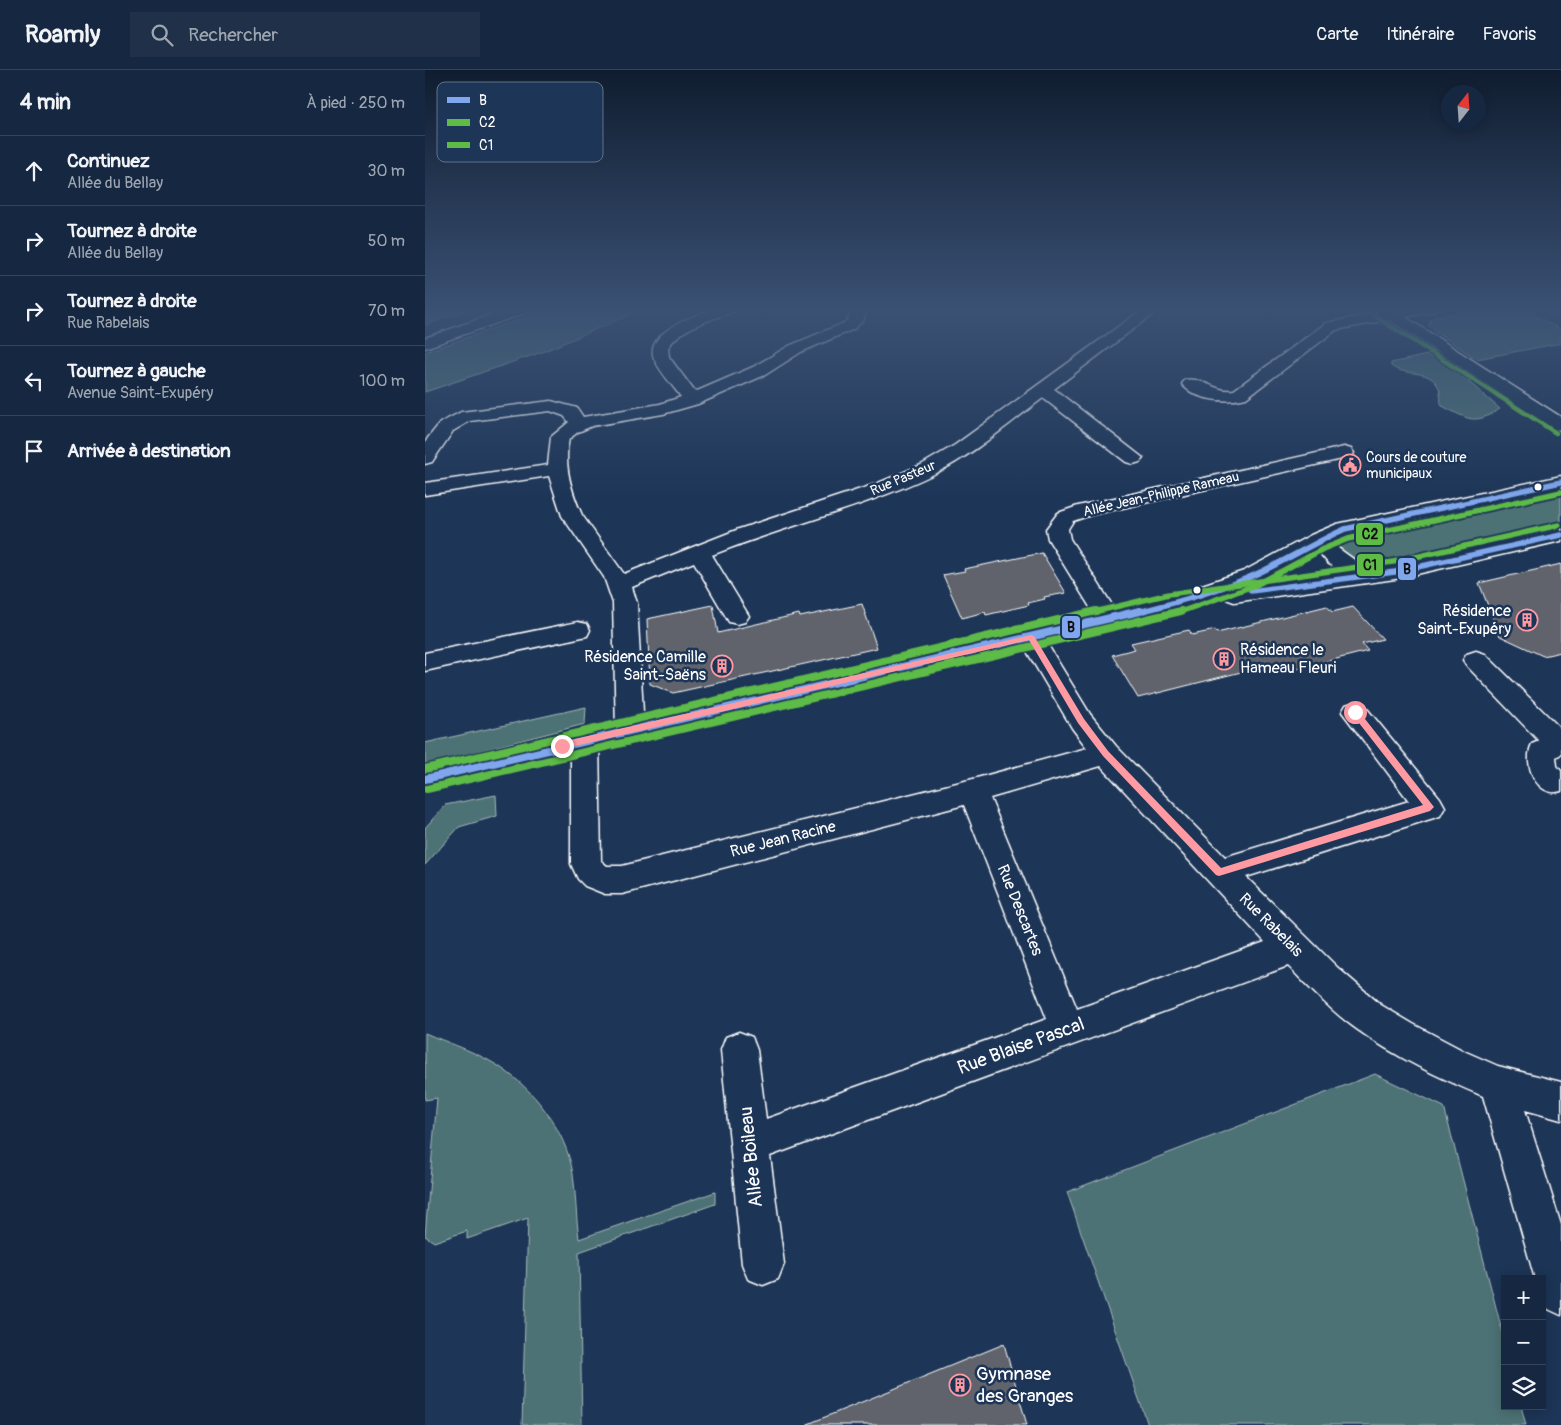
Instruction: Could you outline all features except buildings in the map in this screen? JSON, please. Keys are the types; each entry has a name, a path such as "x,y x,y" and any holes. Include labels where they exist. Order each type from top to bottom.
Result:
{"street":[{"path":"671,371 692,400"},
{"path":"630,731 625,603 619,584 572,516 563,494 558,469 557,450 560,437 579,424 663,409 692,400 758,371"},
{"name":"Rue Pasteur","path":"619,584 747,534 916,475 962,449 1069,371"},
{"path":"1191,384 1213,395 1229,396 1242,394 1271,371"},
{"path":"1478,371 1561,425"},
{"path":"1044,390 1133,458"},
{"path":"425,458 444,428 457,419 467,416 551,406 571,412 579,424"},
{"name":"Allée Jean-Philippe Rameau","path":"1109,619 1059,539 1057,529 1065,517 1085,510 1344,453"},
{"path":"425,489 558,469"},
{"path":"425,779 1171,604 1258,574 1333,533 1356,526 1561,482"},
{"path":"1333,533 1329,538 1327,548 1335,558 1353,568 1366,571 1395,572"},
{"path":"1171,604 1395,572 1561,535"},
{"path":"699,552 737,616"},
{"path":"425,662 578,630"},
{"name":"Rue Rabelais","path":"1031,638 1081,721 1105,754 1293,948 1369,1018 1429,1054 1497,1084 1561,1101"},
{"path":"1476,660 1560,742 1542,752 1541,760 1544,770 1553,782"},
{"path":"1219,872 1430,807 1355,712"},
{"name":"Rue Jean Racine","path":"585,740 587,864 591,873 607,882 973,791 1105,754"},
{"name":"Rue Descartes","path":"973,791 1068,1029"},
{"name":"Rue Blaise Pascal","path":"749,1144 1293,948"},
{"name":"Allée Boileau","path":"739,1050 763,1264"},
{"path":"1497,1084 1561,1293"}],"green space":[{"path":"425,371 486,371 425,392"},
{"path":"1404,371 1457,371 1500,409 1483,418 1471,419 1465,417 1442,406 1439,388 1434,380"},
{"path":"1561,488 1561,527 1388,566 1356,562 1343,553 1340,547 1339,539 1342,537"},
{"path":"586,707 585,724 425,765 425,743"},
{"path":"496,795 497,816 459,827 425,865 425,828 445,805"},
{"path":"425,1033 470,1051 495,1064 522,1085 546,1111 563,1141 569,1158 574,1182 579,1239 715,1192 715,1204 579,1252 582,1425 522,1425 528,1218 467,1239 467,1231 434,1242 425,1236 437,1098 425,1100"},
{"path":"1375,1074 1444,1107 1501,1327 1501,1410 1522,1410 1526,1425 1148,1425 1067,1192"}],"transit line":[{"name":"C2","path":"1460,371 1556,433"},
{"name":"B","path":"425,779 1171,604 1252,576 1319,540 1345,529 1561,482"},
{"name":"C2","path":"427,789 1173,614 1256,585 1323,549 1348,539 1561,492"},
{"name":"C1","path":"425,769 1169,594 1393,562 1559,525"},
{"name":"B","path":"1251,591 1395,572 1561,535"}],"place":[{"name":"Cours de couture municipaux","path":"1350,465"},
{"name":"Résidence Saint-Exupéry","path":"1527,620"},
{"name":"Résidence le Hameau Fleuri","path":"1224,659"},
{"name":"Résidence Camille Saint-Saëns","path":"722,666"},
{"name":"Gymnase des Granges","path":"960,1385"}],"route":[{"path":"562,746 1031,638 1081,721 1105,754 1219,872 1430,807 1355,712"}]}
